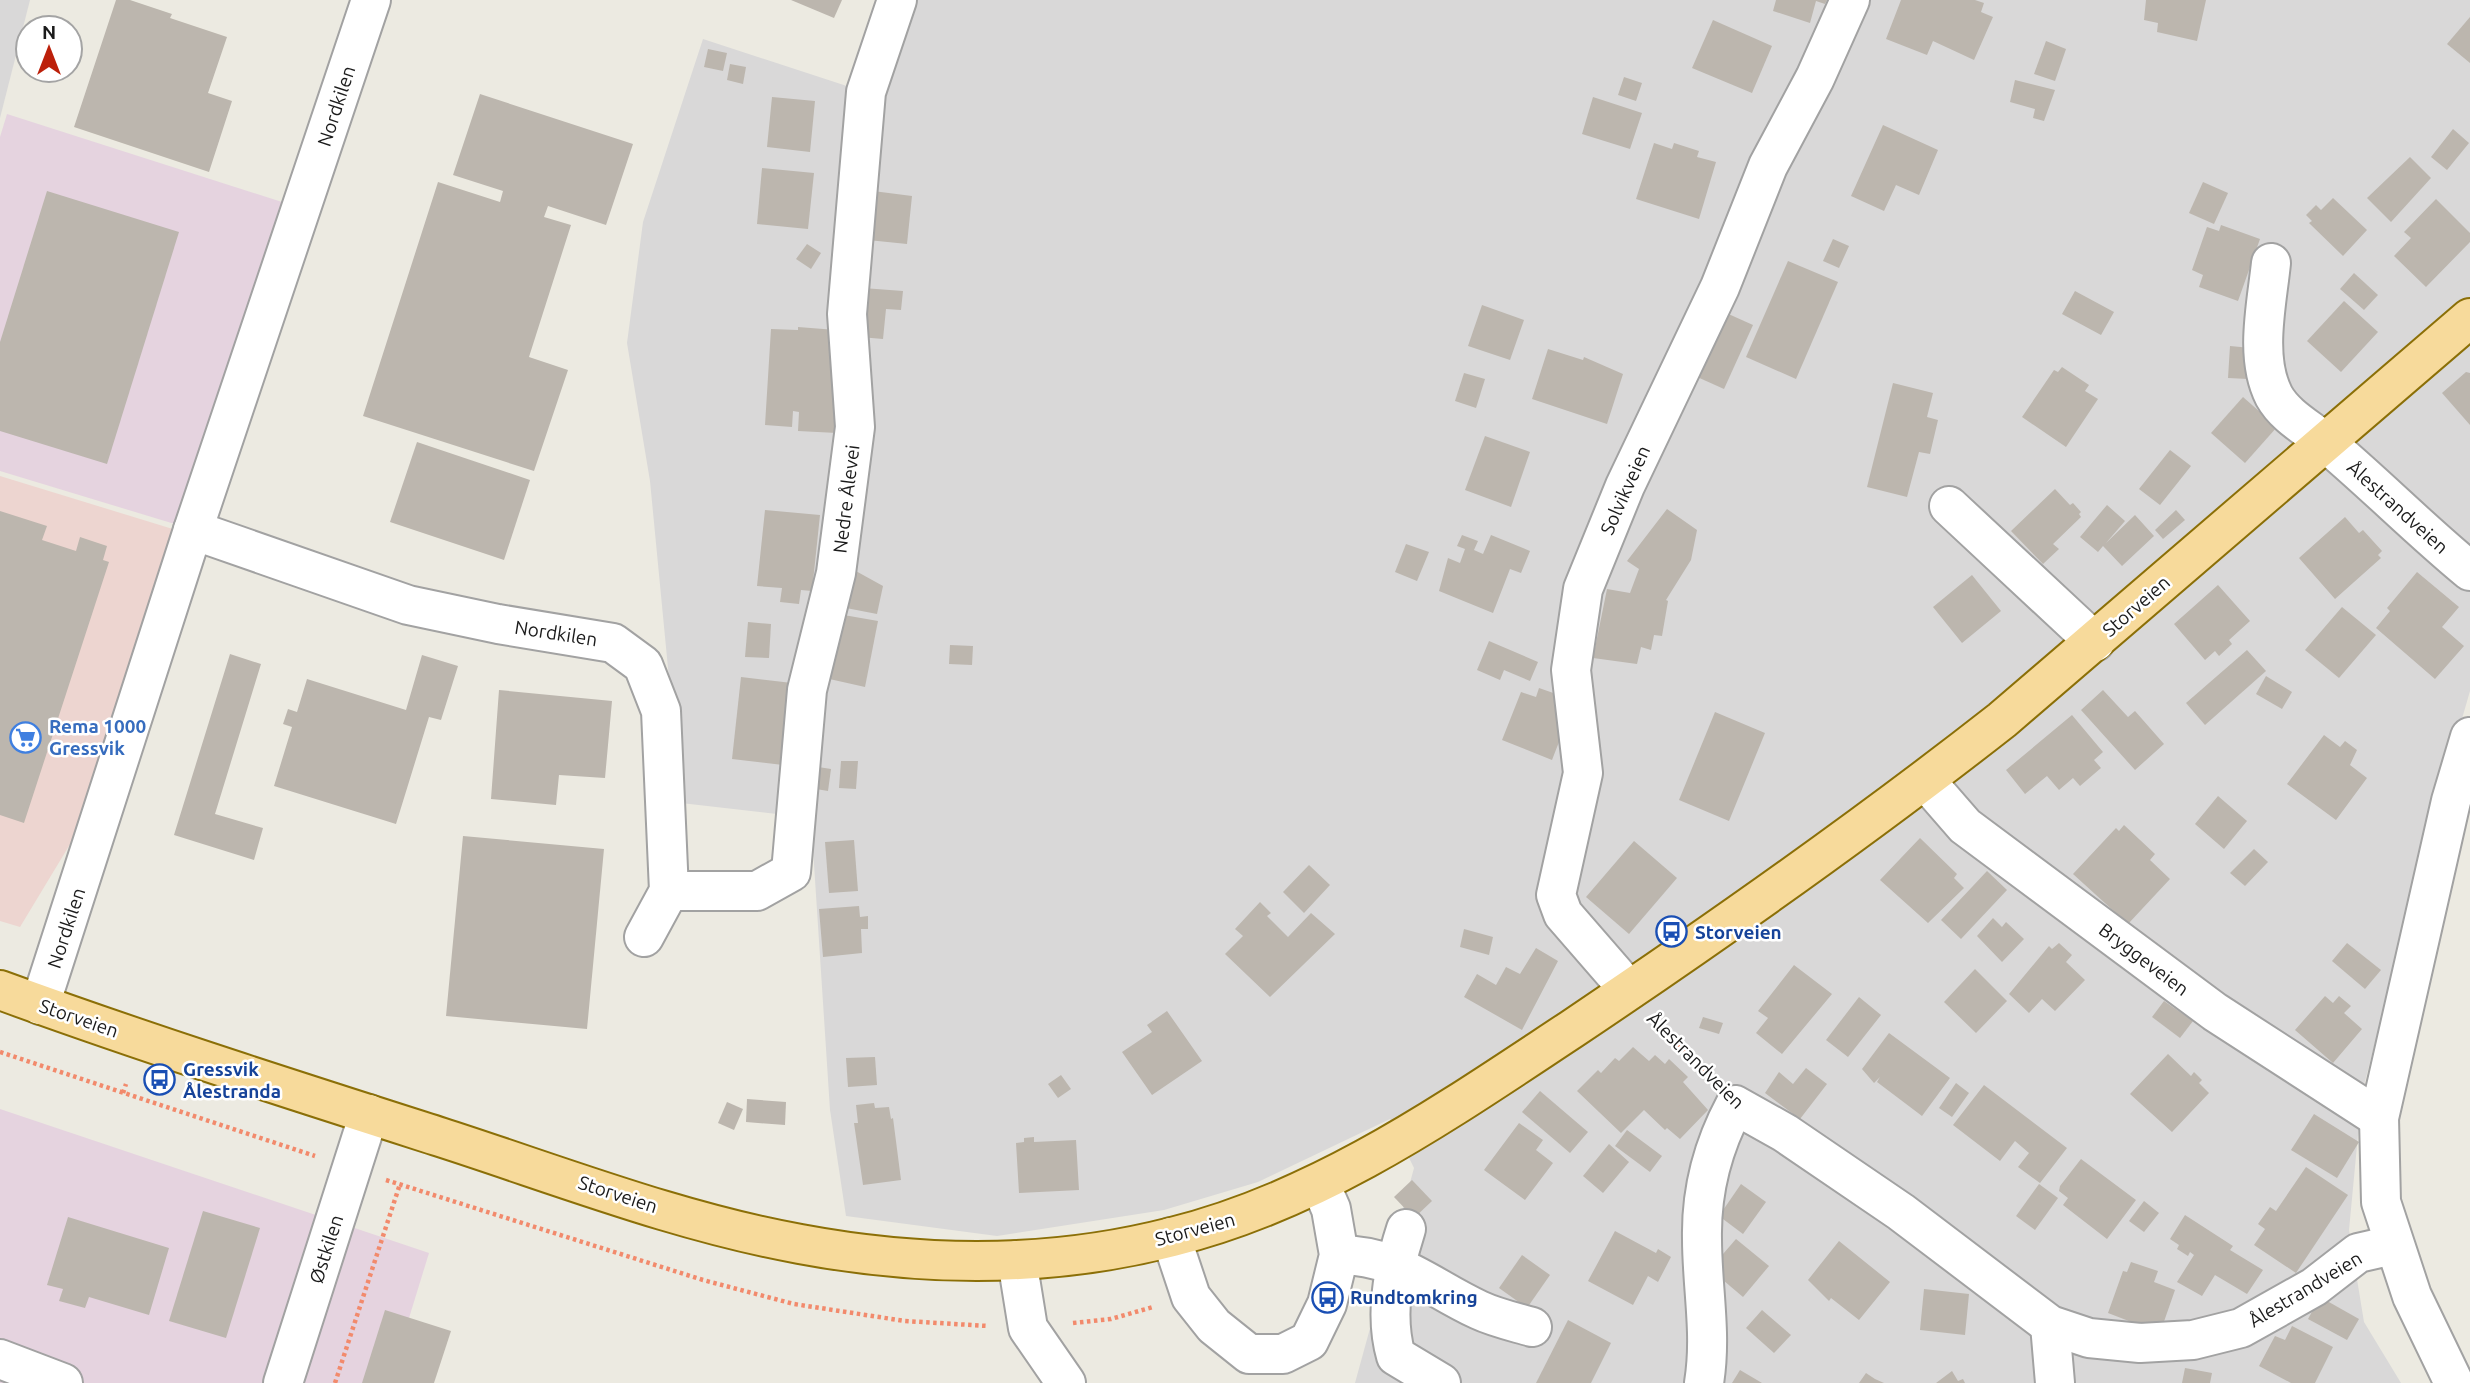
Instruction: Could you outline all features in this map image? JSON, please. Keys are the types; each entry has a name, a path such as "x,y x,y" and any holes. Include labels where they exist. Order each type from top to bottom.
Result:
{"main road":[{"name":"Storveien","path":"0,990 369,1114 685,1215 797,1244 933,1260 1017,1261 1079,1255 1171,1237 1245,1215 1320,1184 1641,1004 2095,642 2470,318"}],"street":[{"name":"Nordkilen","path":"40,1005 193,530 370,0"},
{"name":"Nedre Ålevei","path":"669,891 757,891 791,872 807,690 836,573 855,427 847,314 866,92 897,0"},
{"name":"Solvikveien","path":"1641,1004 1563,914 1556,895 1583,773 1571,670 1583,589 1625,486 1720,287 1768,166 1815,78 1850,0"},
{"name":"Ålestrandveien","path":"2271,263 2264,346 2273,395 2285,411 2326,443 2413,524 2470,572"},
{"path":"1949,506 2095,642"},
{"name":"Nordkilen","path":"193,530 408,605 498,624 613,642 643,665 661,711 669,891"},
{"path":"2454,1383 2412,1296 2393,1245 2381,1202 2379,1118 2451,801 2470,737"},
{"name":"Bryggeveien","path":"1925,780 1965,826 2215,1012 2379,1118"},
{"path":"644,937 669,891"},
{"path":"1704,1383 1708,1342 1702,1238 1705,1203 1712,1156 1735,1105"},
{"name":"Ålestrandveien","path":"1735,1105 1785,1133 1901,1212 2050,1325 2089,1338 2140,1343 2193,1340 2241,1328 2314,1287 2358,1254 2393,1245"},
{"name":"Østkilen","path":"283,1383 369,1114"},
{"path":"1171,1237 1191,1297 1214,1326 1249,1354 1283,1354 1309,1341 1327,1304 1339,1255 1331,1209 1320,1184"},
{"path":"1406,1229 1395,1265 1390,1335 1396,1356 1441,1383"},
{"path":"1339,1255 1361,1255 1409,1269 1480,1311 1532,1327"},
{"path":"1017,1261 1028,1328 1066,1383"},
{"path":"2050,1325 2055,1383"},
{"path":"0,1359 63,1383"}],"path":[{"name":"Ålestrandveien","path":"1641,1004 1735,1105"},
{"path":"123,1093 126,1084"},
{"path":"335,1383 400,1185"}],"shaded area":[{"path":"0,0 30,0 26,14 14,14 14,63 0,118"},
{"path":"888,0 2470,0 2470,691 2433,819 2362,1093 2349,1230 2364,1322 2401,1383 1355,1383 1414,1168 1390,1119 1258,1182 1164,1210 997,1236 846,1216 830,1110 811,818 681,803 650,481 627,343 643,222 703,39 859,90"},
{"path":"7,114 282,202 178,525 0,471 0,137"},
{"path":"0,476 176,530 81,826 20,927 0,921"},
{"path":"0,1109 429,1253 389,1383 0,1383"}],"building":[{"path":"116,0 130,0 172,14 170,18 227,37 208,93 232,101 209,172 74,127"},
{"path":"791,0 842,0 834,18"},
{"path":"1776,0 1827,0 1825,4 1816,1 1810,23 1773,11"},
{"path":"1901,0 1975,0 1984,3 1981,12 1993,17 1974,60 1933,41 1927,55 1886,39"},
{"path":"2146,0 2206,0 2197,41 2157,32 2158,23 2144,20"},
{"path":"2470,17 2470,63 2447,44"},
{"path":"1713,20 1772,46 1752,93 1692,68"},
{"path":"2046,41 2066,49 2055,81 2034,74"},
{"path":"708,49 727,53 723,71 704,67"},
{"path":"730,64 746,67 743,84 727,80"},
{"path":"1624,77 1642,83 1636,101 1618,95"},
{"path":"2015,80 2055,90 2044,121 2033,118 2035,109 2010,102"},
{"path":"480,94 633,144 606,225 548,206 544,217 571,225 529,357 568,370 534,471 363,416 438,182 500,202 503,191 453,175"},
{"path":"772,97 815,101 810,152 767,147"},
{"path":"1593,97 1642,113 1630,149 1582,134"},
{"path":"1883,125 1938,150 1919,195 1896,185 1884,211 1851,196"},
{"path":"2453,129 2469,143 2447,170 2431,157"},
{"path":"1654,143 1672,149 1674,143 1699,151 1697,157 1716,162 1699,219 1636,199"},
{"path":"2410,157 2431,178 2391,222 2367,198"},
{"path":"762,168 814,173 808,229 757,224"},
{"path":"2203,182 2228,193 2214,224 2189,213"},
{"path":"47,191 179,232 107,464 0,431 0,342"},
{"path":"873,191 912,196 907,244 868,240"},
{"path":"2333,198 2367,230 2343,256 2309,223 2312,221 2306,215 2316,205 2321,210"},
{"path":"2436,199 2470,233 2470,242 2426,287 2394,256 2411,238 2404,232"},
{"path":"2221,225 2260,239 2238,301 2199,287 2203,275 2192,270 2207,227 2219,231"},
{"path":"1833,239 1849,246 1839,268 1823,261"},
{"path":"807,244 821,253 811,269 796,259"},
{"path":"1788,261 1838,282 1796,379 1746,357"},
{"path":"2354,273 2378,295 2364,310 2340,289"},
{"path":"863,288 903,291 901,310 886,309 883,339 860,337"},
{"path":"2075,291 2114,312 2101,335 2062,314"},
{"path":"2344,301 2378,332 2341,372 2307,341"},
{"path":"1482,305 1524,320 1510,360 1468,346"},
{"path":"1724,312 1753,325 1724,389 1695,376"},
{"path":"798,327 836,330 837,433 798,431 799,412 793,411 792,427 765,425 771,329 798,330"},
{"path":"2230,346 2251,348 2248,379 2228,378"},
{"path":"1548,349 1583,360 1584,357 1623,374 1607,424 1532,399"},
{"path":"2062,367 2089,385 2085,391 2098,399 2066,447 2022,417 2054,370 2058,372"},
{"path":"2466,372 2470,373 2470,425 2442,393"},
{"path":"1464,373 1485,379 1476,408 1455,401"},
{"path":"1893,383 1933,393 1927,417 1938,420 1930,454 1919,452 1907,497 1867,487"},
{"path":"2243,397 2277,427 2245,463 2211,433"},
{"path":"1485,436 1530,452 1511,507 1465,490"},
{"path":"417,442 530,480 504,560 390,522"},
{"path":"2170,450 2191,466 2160,505 2139,489"},
{"path":"2055,489 2070,505 2073,503 2081,512 2081,517 2053,544 2059,549 2043,564 2011,531"},
{"path":"2107,505 2125,521 2106,543 2135,515 2154,536 2122,566 2103,546 2098,552 2080,537"},
{"path":"1667,509 1697,530 1691,560 1666,600 1662,636 1654,635 1651,650 1641,647 1637,664 1593,658 1607,589 1630,593 1639,569 1627,561"},
{"path":"765,510 820,515 812,591 801,590 799,604 780,602 782,588 757,586"},
{"path":"2176,510 2185,520 2163,539 2155,530"},
{"path":"0,511 47,526 42,540 76,551 80,537 107,546 103,560 109,562 24,823 0,815"},
{"path":"2345,517 2359,533 2363,530 2382,551 2378,555 2381,558 2335,599 2299,558"},
{"path":"1462,535 1478,541 1474,550 1483,554 1491,535 1530,551 1521,573 1510,569 1493,613 1439,591 1448,558 1460,563 1465,549 1457,546"},
{"path":"1406,544 1429,552 1417,581 1395,572"},
{"path":"854,570 883,586 877,614 841,607"},
{"path":"2417,572 2459,607 2442,627 2464,646 2435,679 2376,628 2390,611 2387,608"},
{"path":"1972,575 2001,611 1962,643 1933,607"},
{"path":"2218,585 2250,621 2229,640 2232,644 2219,656 2215,651 2205,660 2174,624"},
{"path":"2342,607 2376,635 2339,678 2305,650"},
{"path":"838,614 878,621 865,687 825,678"},
{"path":"748,622 771,624 769,658 745,657"},
{"path":"1489,641 1538,662 1530,681 1504,670 1500,680 1477,670"},
{"path":"950,645 973,646 972,665 949,664"},
{"path":"2247,650 2266,671 2205,725 2186,703"},
{"path":"230,654 261,664 215,814 263,828 254,860 174,835"},
{"path":"422,655 458,666 441,720 429,717 396,824 274,786 292,727 283,724 288,709 297,712 307,679 406,710"},
{"path":"2266,676 2292,692 2282,709 2256,694"},
{"path":"741,677 792,683 783,765 732,759"},
{"path":"1539,688 1559,695 1555,704 1571,711 1552,760 1502,740 1521,692 1536,697"},
{"path":"499,690 612,701 605,778 559,775 556,805 491,799"},
{"path":"2103,690 2128,717 2135,711 2164,744 2135,770 2081,710"},
{"path":"1715,712 1765,733 1729,821 1679,800"},
{"path":"2072,715 2103,752 2094,760 2101,768 2080,786 2073,778 2059,790 2047,776 2025,794 2006,770"},
{"path":"2324,735 2340,747 2345,741 2357,750 2350,765 2367,778 2336,820 2287,784"},
{"path":"841,761 858,761 856,789 839,788"},
{"path":"812,766 831,769 828,791 810,788"},
{"path":"2218,796 2247,821 2224,849 2195,824"},
{"path":"2124,825 2155,854 2150,860 2170,879 2128,924 2073,874 2116,828 2119,831"},
{"path":"463,836 604,849 587,1029 446,1016"},
{"path":"1920,838 1957,874 1954,878 1964,888 1928,923 1880,880"},
{"path":"854,840 858,891 829,893 825,842"},
{"path":"1634,841 1677,878 1629,934 1586,897"},
{"path":"2254,849 2268,862 2245,886 2230,873"},
{"path":"1309,865 1330,885 1304,913 1283,892"},
{"path":"1987,871 2007,890 1961,939 1941,920"},
{"path":"1260,902 1271,913 1267,916 1288,937 1311,913 1335,934 1270,997 1225,954 1243,936 1235,929"},
{"path":"859,906 860,917 868,916 868,929 861,929 862,953 823,957 819,909"},
{"path":"1993,918 2002,927 2006,922 2024,939 2002,962 1977,936"},
{"path":"1464,929 1493,937 1489,955 1460,947"},
{"path":"2059,943 2072,955 2066,962 2085,980 2055,1011 2042,999 2029,1013 2009,994 2049,946 2052,949"},
{"path":"2347,943 2381,970 2365,989 2332,961"},
{"path":"1536,948 1558,961 1522,1030 1464,997 1477,974 1496,985 1506,967 1520,974"},
{"path":"1794,965 1832,994 1782,1054 1756,1033 1768,1018 1758,1011"},
{"path":"1975,969 2007,1001 1976,1033 1944,1002"},
{"path":"2325,996 2333,1003 2339,996 2351,1006 2344,1013 2362,1029 2333,1063 2295,1030"},
{"path":"1859,997 1881,1015 1848,1057 1826,1040"},
{"path":"2164,1001 2193,1021 2180,1038 2152,1017"},
{"path":"1167,1011 1202,1061 1152,1095 1122,1052 1152,1032 1147,1025"},
{"path":"1703,1017 1723,1023 1719,1034 1699,1028"},
{"path":"1889,1033 1950,1078 1922,1116 1877,1082 1880,1077 1874,1083 1862,1069"},
{"path":"1633,1047 1649,1061 1655,1055 1665,1064 1669,1059 1688,1077 1683,1082 1708,1110 1680,1139 1667,1128 1665,1130 1644,1110 1621,1133 1577,1091 1598,1070 1601,1073 1615,1058 1619,1061"},
{"path":"2168,1054 2191,1076 2194,1072 2202,1080 2199,1083 2209,1093 2172,1132 2130,1094"},
{"path":"875,1057 877,1085 848,1087 846,1058"},
{"path":"1806,1068 1827,1084 1800,1119 1765,1093 1779,1072 1793,1084"},
{"path":"1061,1075 1071,1089 1058,1098 1048,1084"},
{"path":"1956,1083 1969,1093 1952,1117 1939,1108"},
{"path":"1984,1085 2067,1148 2040,1183 2018,1167 2029,1153 2015,1141 2000,1161 1953,1125"},
{"path":"1540,1091 1588,1132 1570,1153 1522,1112"},
{"path":"747,1099 786,1102 785,1125 746,1122"},
{"path":"727,1102 743,1109 734,1130 718,1123"},
{"path":"874,1103 875,1108 889,1107 891,1119 893,1118 901,1180 863,1185 854,1123 858,1123 856,1105"},
{"path":"2314,1114 2359,1142 2337,1178 2291,1150"},
{"path":"1519,1123 1543,1140 1536,1150 1553,1163 1525,1200 1484,1170"},
{"path":"1627,1130 1662,1156 1650,1172 1615,1146"},
{"path":"1034,1137 1034,1142 1076,1140 1079,1190 1019,1193 1016,1143 1024,1142 1024,1138"},
{"path":"1609,1144 1629,1162 1603,1193 1583,1176"},
{"path":"2081,1159 2136,1200 2107,1239 2063,1205 2068,1198 2059,1191 2060,1186"},
{"path":"2306,1167 2348,1195 2296,1273 2254,1245 2265,1229 2258,1224 2270,1207 2276,1211"},
{"path":"1412,1180 1432,1201 1414,1218 1394,1197"},
{"path":"1741,1184 1766,1202 1743,1234 1719,1216"},
{"path":"2039,1184 2058,1198 2035,1230 2016,1216"},
{"path":"2144,1201 2159,1213 2144,1232 2129,1221"},
{"path":"203,1211 260,1228 226,1338 169,1321"},
{"path":"2185,1215 2233,1246 2230,1250 2263,1270 2247,1294 2215,1275 2202,1296 2177,1282 2194,1255 2190,1252 2188,1256 2177,1249 2179,1245 2170,1239"},
{"path":"68,1217 169,1248 149,1315 89,1297 85,1308 59,1301 63,1289 47,1285"},
{"path":"1615,1231 1656,1253 1658,1249 1671,1257 1658,1282 1648,1276 1633,1305 1588,1281"},
{"path":"1736,1239 1769,1266 1743,1297 1710,1269"},
{"path":"1839,1241 1890,1282 1859,1320 1831,1298 1829,1301 1808,1280"},
{"path":"1522,1255 1550,1275 1527,1308 1499,1288"},
{"path":"2131,1262 2158,1271 2154,1282 2175,1290 2160,1333 2108,1313 2123,1271 2127,1272"},
{"path":"1924,1289 1969,1294 1965,1335 1920,1330"},
{"path":"2320,1297 2359,1319 2347,1340 2308,1319"},
{"path":"385,1310 451,1331 434,1383 362,1383"},
{"path":"1762,1310 1791,1335 1774,1353 1746,1328"},
{"path":"1568,1320 1611,1343 1591,1383 1536,1383"},
{"path":"2292,1326 2333,1347 2315,1383 2291,1383 2259,1366 2275,1336 2285,1340"},
{"path":"2185,1368 2212,1373 2210,1383 2182,1383"},
{"path":"1740,1370 1762,1383 1732,1383"},
{"path":"1952,1371 1958,1381 1963,1379 1965,1383 1936,1383"},
{"path":"1866,1373 1875,1379 1884,1383 1859,1383"}],"place":[{"name":"Rema 1000 Gressvik","path":"26,737"},
{"name":"Storveien","path":"1672,932"},
{"name":"Gressvik Ålestranda","path":"160,1080"},
{"name":"Rundtomkring","path":"1327,1297"}]}
